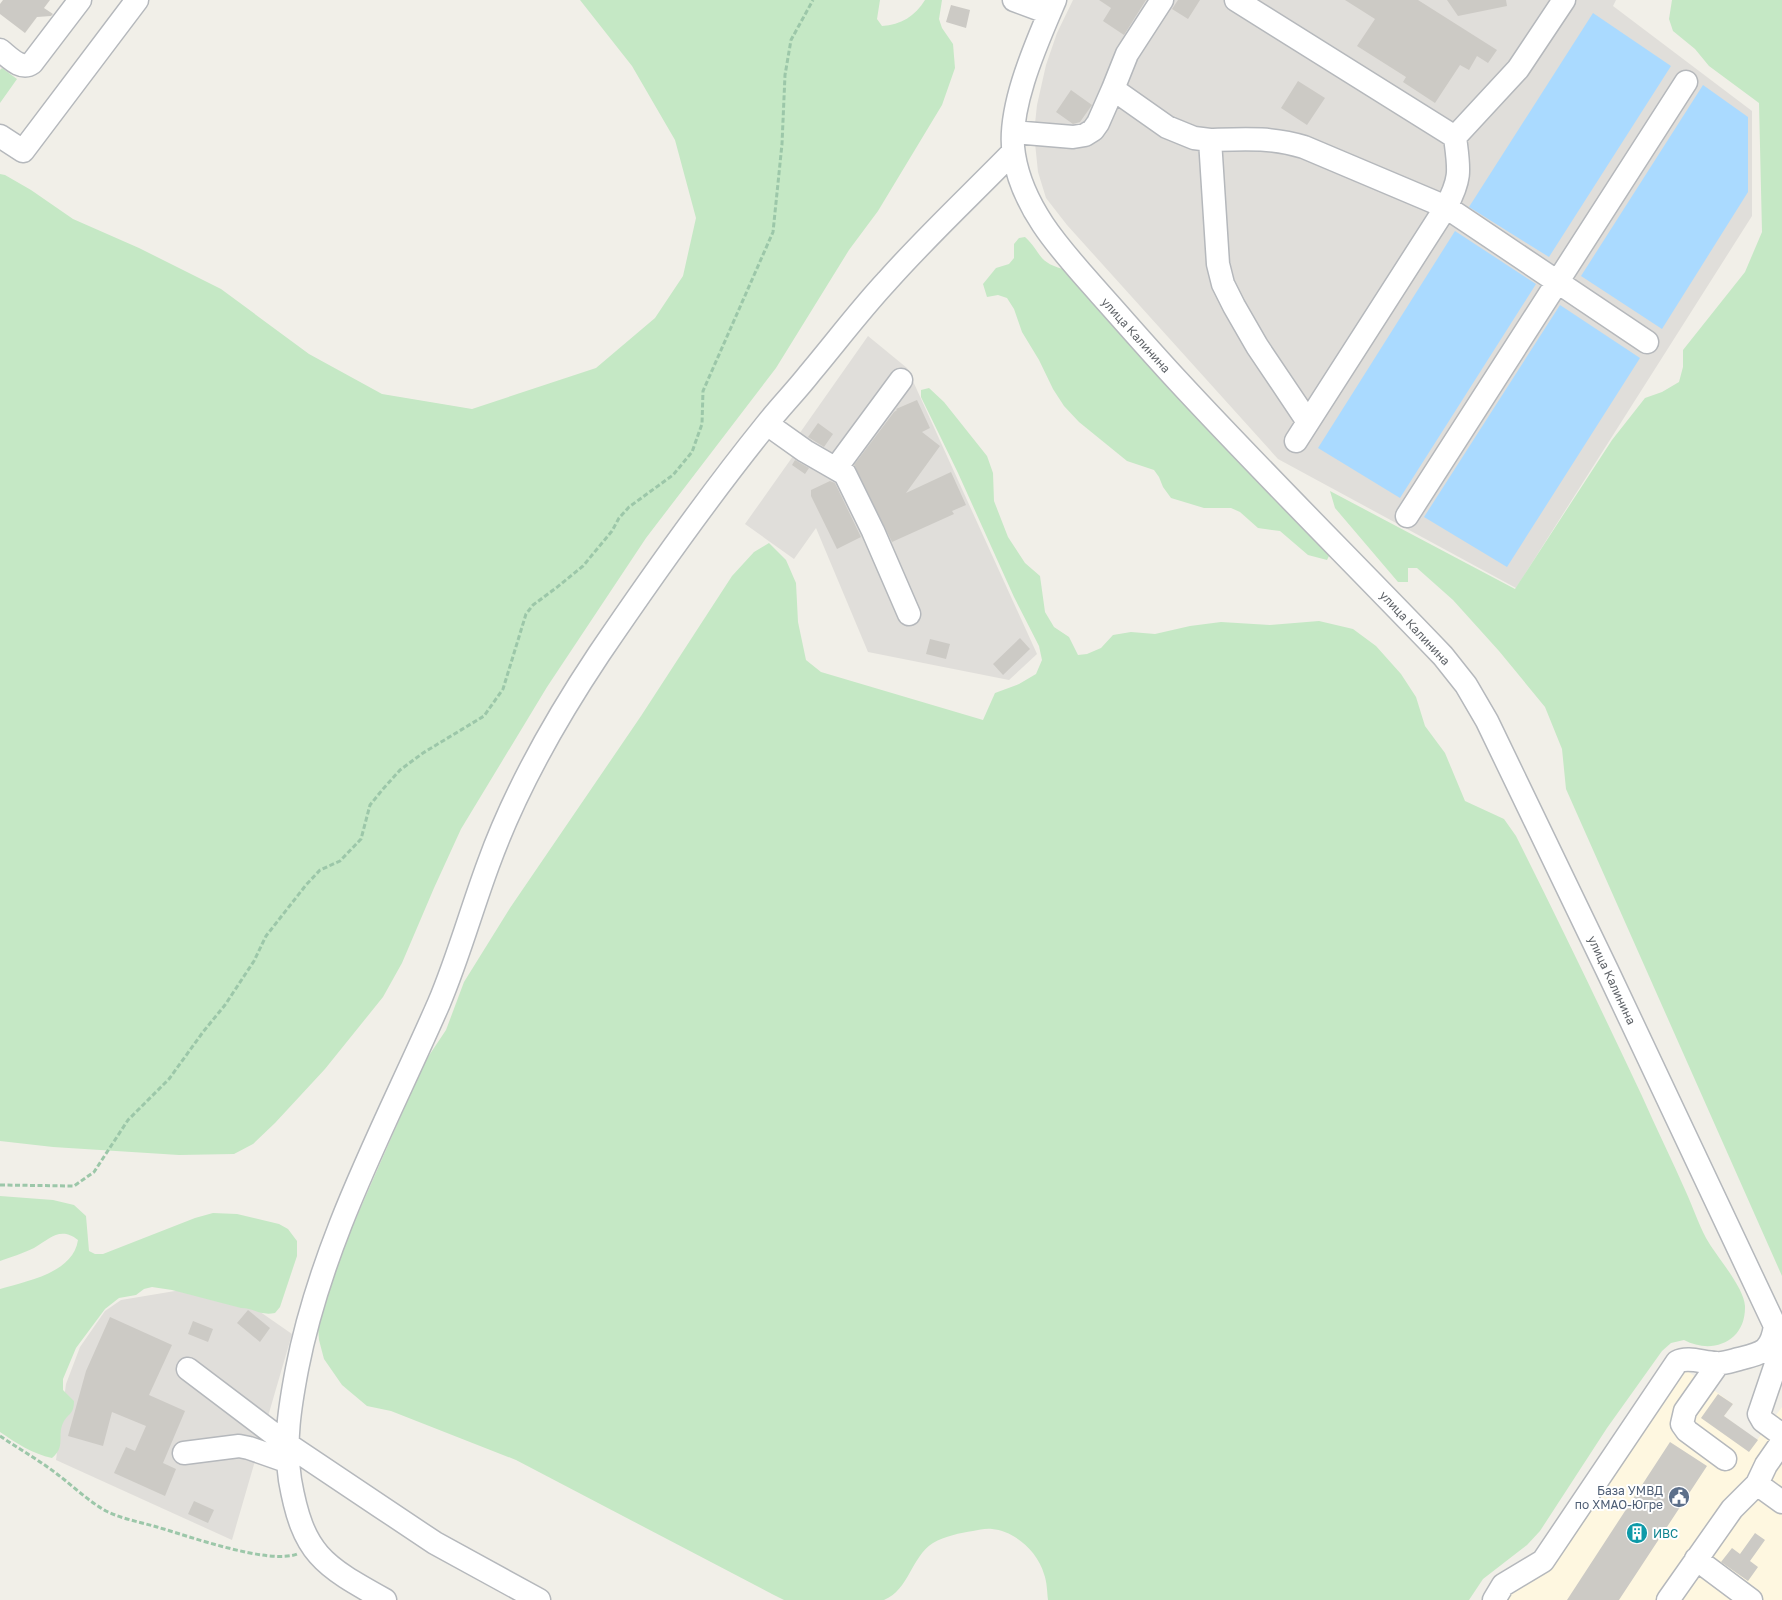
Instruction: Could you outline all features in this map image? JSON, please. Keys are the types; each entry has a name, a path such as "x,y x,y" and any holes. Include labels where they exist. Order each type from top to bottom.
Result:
{"street":[{"path":"0,50 20,65 28,66 80,0"},
{"path":"0,136 23,151 137,0"},
{"path":"1014,0 1052,6"},
{"path":"385,1600 344,1577 324,1562 311,1547 298,1514 290,1476 288,1453 289,1412 300,1351 322,1272 351,1200 455,964 486,869 522,783 598,656 696,515 767,424 888,279 1013,142 1074,137 1086,135 1093,130 1098,123 1127,54 1162,0"},
{"path":"1236,0 1455,137"},
{"path":"1296,441 1446,207 1456,188 1459,169 1455,137 1518,69 1564,0"},
{"name":"улица Калинина","path":"1052,6 1019,95 1013,142 1018,173 1032,207 1058,246 1175,378 1236,444 1443,656 1466,685 1496,739 1775,1326 1780,1343 1779,1355 1759,1414 1763,1421 1782,1435"},
{"path":"1406,516 1686,82"},
{"path":"1112,89 1167,127 1194,138 1210,140 1284,140 1446,207 1647,342"},
{"path":"1210,140 1218,264 1223,284 1257,346 1308,422"},
{"path":"836,468 901,380"},
{"path":"767,424 805,451 845,474 873,531 909,614"},
{"path":"1494,1600 1503,1585 1543,1561 1677,1362 1684,1359 1718,1364 1764,1351 1770,1345 1775,1326"},
{"path":"1718,1364 1685,1411 1682,1424 1687,1431 1725,1459"},
{"path":"188,1369 288,1453 435,1543 538,1600"},
{"path":"1668,1600 1732,1509 1756,1484 1782,1442"},
{"path":"184,1453 239,1446 288,1453"},
{"path":"1756,1484 1782,1502"},
{"path":"1696,1559 1751,1600"}],"path":[{"path":"0,1185 74,1186 94,1172 128,1120 169,1079 225,1005 254,961 266,936 306,885 320,870 340,861 361,839 370,805 383,789 400,770 423,753 484,716 503,689 526,614 533,605 583,566 629,507 673,474 692,452 702,424 704,391 773,232 782,144 785,75 792,40 813,0"},
{"path":"0,1436 100,1507 127,1519 212,1544 263,1556 295,1556 311,1547"}],"shaded area":[{"path":"1073,0 1616,0 1613,6 1752,111 1752,216 1516,588 1278,459 1067,225 1046,198 1038,172 1034,133 1037,105 1046,65 1057,33"},
{"path":"868,336 907,368 1037,654 1009,680 868,652 816,528 794,559 745,524 803,442 797,437"},
{"path":"181,1290 256,1309 292,1334 232,1540 56,1460 66,1384 80,1347 105,1311 121,1300"},
{"name":"База УМВД по ХМАО-Югре","path":"1668,1357 1733,1404 1724,1416 1757,1440 1782,1407 1782,1600 1482,1600 1492,1584 1538,1554"}],"green space":[{"path":"580,0 880,0 877,19 882,26 895,24 907,19 917,11 925,0 942,0 939,19 942,28 953,44 955,68 942,105 878,211 849,250 776,368 646,538 547,687 461,829 402,963 383,997 325,1069 253,1144 234,1154 179,1155 53,1147 0,1141 0,174 31,190 73,219 139,248 221,289 309,354 382,394 472,409 596,368 655,318 683,276 696,218 675,140 632,66"},
{"path":"1672,0 1782,0 1782,1276 1566,789 1562,749 1545,707 1499,651 1453,600 1417,568 1408,568 1408,582 1398,582 1335,508 1330,491 1515,589 1612,440 1645,398 1662,392 1679,382 1683,367 1683,350 1745,272 1762,232 1759,103 1709,66 1695,49 1673,31 1669,19"},
{"path":"2,68 17,79 0,103 0,70"},
{"path":"1025,237 1044,260 1063,269 1327,549 1329,556 1327,560 1308,555 1280,531 1258,528 1240,512 1231,508 1204,508 1171,498 1154,470 1127,461 1079,422 1064,406 1022,332 1014,309 1007,298 998,295 987,297 983,284 996,268 1009,264 1014,258 1014,244 1019,238"},
{"path":"929,388 944,402 987,456 993,473 994,501 1008,537 1025,563 1040,576 1045,612 1054,627 1069,637 1078,655 1087,654 1101,648 1113,635 1131,632 1155,634 1190,626 1221,622 1270,625 1319,621 1353,629 1376,646 1401,674 1416,697 1425,726 1445,753 1465,801 1504,819 1516,836 1642,1096 1703,1232 1740,1290 1745,1306 1744,1318 1740,1329 1734,1337 1716,1345 1705,1346 1684,1340 1671,1343 1662,1351 1607,1428 1540,1531 1527,1545 1483,1579 1469,1600 1048,1600 1044,1574 1037,1558 1031,1551 1017,1538 1009,1534 987,1529 953,1535 933,1543 920,1556 899,1589 884,1600 784,1600 516,1460 391,1411 367,1406 342,1385 324,1359 318,1327 321,1306 350,1232 424,1063 446,1030 464,982 510,908 641,716 732,576 754,552 769,543 786,560 796,583 798,622 806,660 821,672 983,720 995,693 1019,684 1036,674 1042,660 1039,646 1014,597 958,473 921,397 921,390"},
{"path":"0,1196 53,1200 74,1205 86,1216 89,1251 95,1254 103,1254 195,1218 213,1213 237,1214 279,1224 288,1229 297,1241 297,1256 280,1307 275,1313 261,1313 172,1290 152,1287 144,1289 136,1295 119,1298 105,1309 76,1348 63,1379 63,1390 74,1401 74,1406 63,1423 59,1450 52,1458 31,1451 0,1432 0,1289 35,1279 58,1268 68,1260 78,1240 66,1234 55,1235 30,1250 0,1261"}],"water":[{"path":"1593,13 1671,66 1549,257 1469,207"},
{"path":"1703,85 1748,117 1748,192 1662,329 1581,276"},
{"path":"1455,231 1536,284 1400,498 1318,448"},
{"path":"1560,305 1640,358 1507,567 1424,517"}],"building":[{"path":"3,0 50,0 44,8 53,14 51,16 37,17 25,33 0,14 0,4"},
{"path":"1099,0 1146,0 1124,35 1103,21 1111,8"},
{"path":"1178,0 1200,0 1188,19 1172,9"},
{"path":"1345,0 1418,0 1497,50 1488,63 1477,56 1469,70 1460,65 1435,103 1403,82 1406,77 1357,46 1375,19"},
{"path":"1447,0 1506,0 1507,6 1458,16"},
{"path":"951,5 970,10 966,28 946,22"},
{"path":"1298,81 1325,98 1307,125 1281,108"},
{"path":"1071,90 1092,105 1080,122 1073,124 1056,112"},
{"path":"917,400 930,428 922,432 940,446 906,493 951,472 966,505 952,511 954,514 892,542 854,465 896,409"},
{"path":"818,423 833,434 824,447 808,437"},
{"path":"795,460 809,468 805,474 792,465"},
{"path":"830,481 835,483 861,537 837,549 811,496 811,490"},
{"path":"1020,638 1030,649 1003,675 993,664"},
{"path":"930,639 950,644 946,659 926,654"},
{"path":"248,1310 270,1328 260,1342 237,1323"},
{"path":"110,1317 172,1345 149,1395 185,1411 163,1463 176,1469 165,1496 114,1473 126,1447 135,1451 146,1426 112,1412 103,1446 68,1436 86,1371"},
{"path":"193,1321 213,1329 208,1342 188,1334"},
{"path":"1718,1394 1733,1404 1724,1416 1758,1440 1749,1452 1701,1418"},
{"name":"ИВС","path":"1670,1442 1707,1466 1619,1600 1567,1600"},
{"path":"194,1501 214,1510 208,1523 188,1514"},
{"path":"1755,1533 1765,1540 1750,1561 1758,1567 1748,1581 1721,1562 1732,1548 1740,1554"}],"place":[{"name":"База УМВД по ХМАО-Югре","path":"1679,1497"},
{"name":"ИВС","path":"1637,1533"}]}
